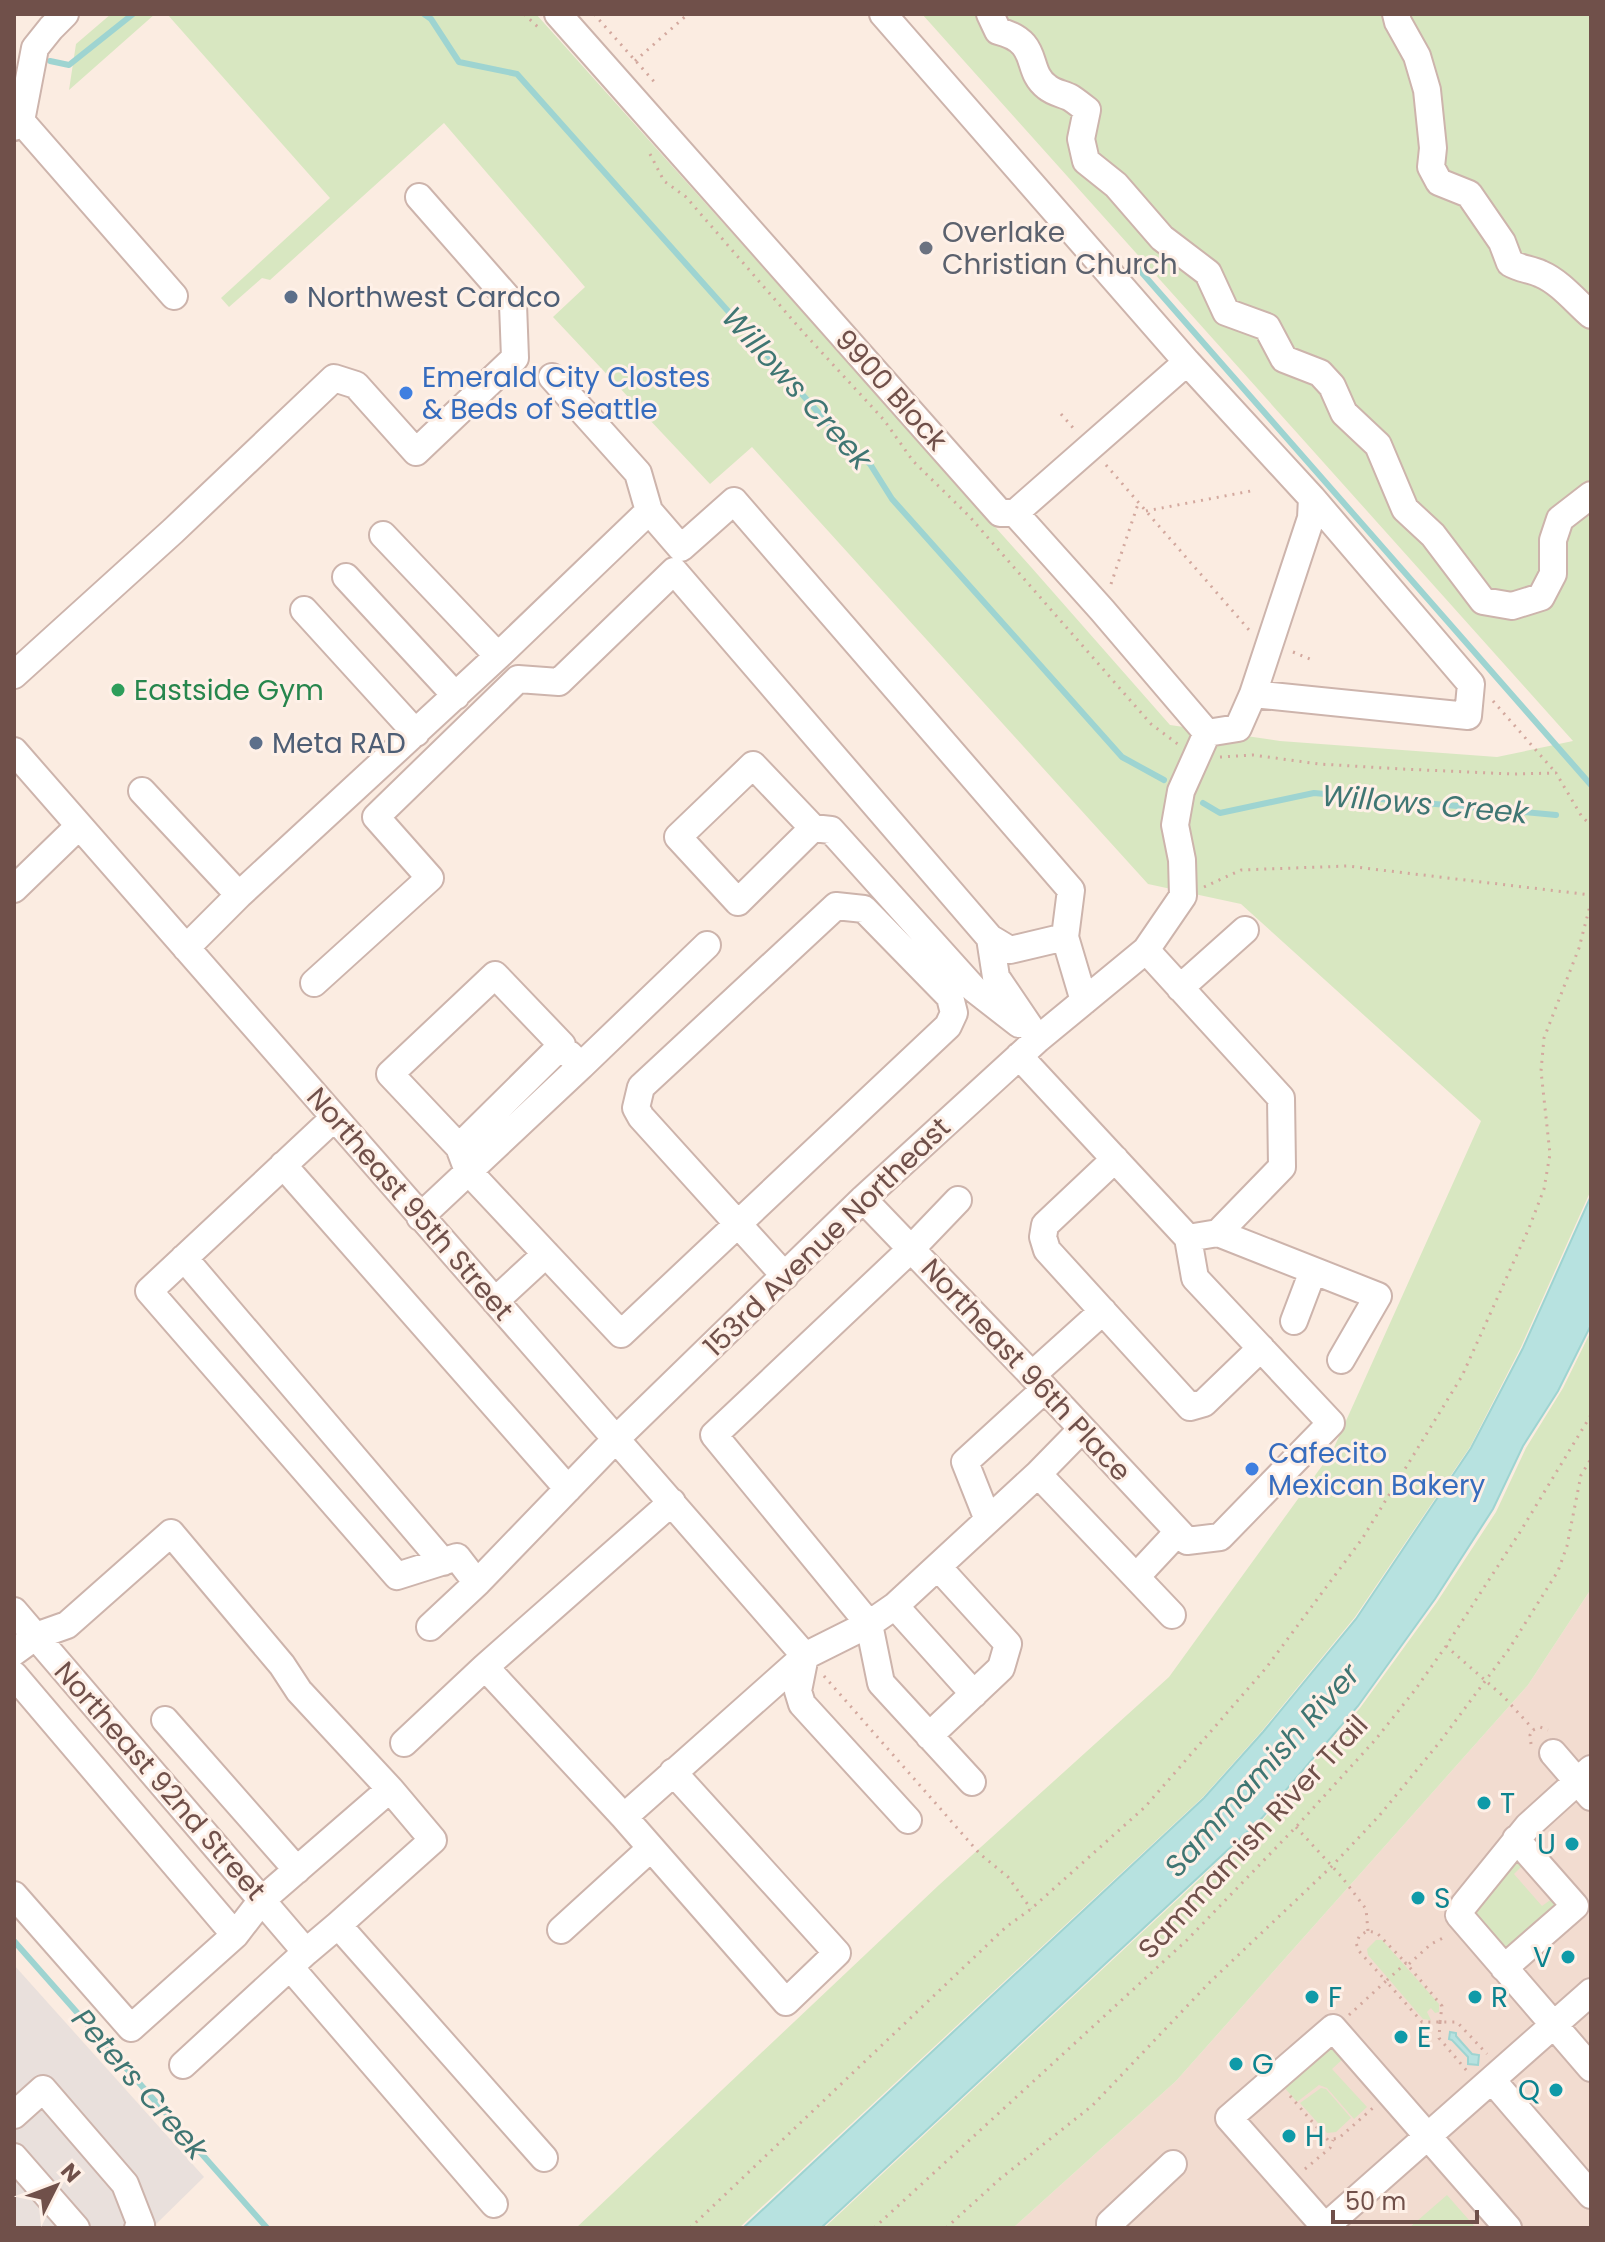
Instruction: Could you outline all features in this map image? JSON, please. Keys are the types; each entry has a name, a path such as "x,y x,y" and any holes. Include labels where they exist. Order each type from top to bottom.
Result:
{"street":[{"path":"65,14 35,48 17,124 174,296"},
{"name":"9900 Block","path":"558,14 1000,513 1015,513 1207,733"},
{"path":"883,14 1187,362 1312,498 1471,684 1468,716 1253,694"},
{"path":"990,14 998,31 1014,35 1031,54 1037,75 1047,87 1073,99 1087,110 1081,139 1086,161 1116,185 1162,238 1208,273 1226,312 1267,327 1284,359 1320,373 1332,386 1344,413 1378,445 1405,509 1433,535 1483,601 1512,606 1541,597 1553,574 1553,540 1560,519 1591,495"},
{"path":"1396,14 1417,56 1427,90 1433,148 1431,167 1439,182 1469,194 1502,242 1510,263 1540,274 1591,315"},
{"path":"14,675 173,531 334,378 356,385 416,452 515,358 513,304 419,197"},
{"path":"1015,513 1187,362"},
{"path":"552,377 638,473 649,511 678,559 990,938 1010,950 1065,937"},
{"path":"1183,896 1182,860 1175,825 1181,791 1207,733 1238,728 1253,694 1311,518 1312,498"},
{"path":"314,983 430,878 376,817 518,679 559,682 734,501 1071,890 1065,937 1084,1001"},
{"path":"186,948 649,511"},
{"path":"383,535 498,656"},
{"path":"346,577 456,696"},
{"path":"304,610 416,733"},
{"name":"Northeast 95th Street","path":"14,751 805,1656"},
{"path":"813,828 738,902 678,837 753,765 813,828 831,830 1028,1048 1115,1159 1188,1238 1195,1278 1331,1423 1220,1537 1183,1537 1136,1577"},
{"path":"142,791 239,895"},
{"path":"14,889 79,826"},
{"name":"153rd Avenue Northeast","path":"430,1627 477,1583 617,1438 863,1199 1028,1048 1146,950 1183,896"},
{"path":"581,1066 495,975 390,1074 546,1254 621,1334 738,1225 948,1026 954,1013 950,997 864,909 836,906 641,1087 636,1108 641,1117 738,1225 785,1276"},
{"path":"1180,988 1245,930"},
{"path":"990,938 996,977 1028,1048"},
{"path":"464,1159 581,1066 707,945"},
{"path":"1146,950 1281,1098 1282,1167 1218,1233"},
{"path":"420,1217 464,1159 562,1045"},
{"path":"334,1118 149,1291 397,1576 457,1557 477,1583"},
{"path":"1115,1159 1045,1225 1047,1250 1190,1407 1204,1403 1261,1348"},
{"path":"283,1165 568,1489"},
{"name":"Northeast 96th Place","path":"863,1199 1183,1537"},
{"path":"958,1200 911,1249 714,1435 869,1624 881,1683 972,1782"},
{"path":"1188,1238 1218,1233 1378,1296 1341,1360"},
{"path":"495,1301 546,1254"},
{"path":"184,1258 443,1562"},
{"path":"1294,1321 1313,1271"},
{"path":"988,1520 965,1462 1103,1311"},
{"path":"624,1817 805,1656 869,1624 895,1606 1038,1474 1082,1429"},
{"path":"1038,1474 1172,1615"},
{"path":"404,1743 672,1502"},
{"path":"14,1652 36,1636 67,1625 171,1533 282,1665 299,1691 433,1840 183,2065"},
{"path":"929,1736 1001,1668 1008,1644 938,1567"},
{"path":"895,1606 974,1694"},
{"name":"Northeast 92nd Street","path":"14,1611 262,1900 298,1960 494,2204"},
{"path":"805,1656 798,1691 802,1704 908,1820"},
{"path":"485,1667 624,1817 786,2002 837,1953 673,1772"},
{"path":"14,1675 235,1935"},
{"path":"165,1720 297,1870"},
{"path":"1545,1752 1586,1782 1516,1839 1464,1905 1458,1922 1504,1968 1591,2068"},
{"path":"14,1895 131,2028 235,1935 262,1900 390,1789"},
{"path":"1504,1968 1575,1906 1516,1839"},
{"path":"561,1930 651,1848"},
{"path":"338,1925 544,2158"},
{"path":"1508,2228 1428,2136 1337,2025 1229,2118 1325,2228 1428,2136 1487,2073 1591,1992"},
{"path":"1487,2073 1591,2195"},
{"path":"17,2107 43,2089 125,2184 141,2225 138,2228"},
{"path":"14,2157 76,2228"},
{"path":"1110,2228 1110,2223 1173,2164"}],"path":[{"path":"594,14 657,85"},
{"path":"635,61 688,14"},
{"path":"1061,414 1256,637 1310,659"},
{"path":"1146,511 1256,490"},
{"path":"1102,610 1138,502"},
{"path":"1471,684 1486,693 1556,773"},
{"path":"1183,896 1241,870 1347,866 1591,895"},
{"path":"690,2228 1006,1927 1031,1909 1145,1807 1266,1668 1362,1539 1462,1376 1544,1189 1550,1154 1541,1071 1544,1038 1579,948 1591,902"},
{"name":"Sammamish River Trail","path":"874,2228 1166,1960 1296,1827 1376,1739 1446,1646 1589,1423 1591,1415"},
{"path":"946,2228 1001,2178 1093,2105 1210,1982 1332,1866 1379,1816 1439,1743 1509,1649 1558,1571 1567,1546 1581,1475 1591,1459"},
{"path":"1446,1646 1486,1680 1533,1730 1529,1742 1545,1752"},
{"path":"805,1656 980,1854 1008,1877 1031,1909"},
{"path":"1296,1827 1366,1909 1368,1931"},
{"path":"1337,2025 1406,1964 1444,1938 1458,1922"},
{"path":"1487,2073 1439,2038 1440,2022 1442,2006 1406,1964 1377,1933 1368,1931 1360,1935 1356,1943 1359,1951 1422,2022 1440,2022 1457,2022 1487,2073"},
{"path":"1282,2087 1328,2140 1339,2138 1380,2101"},
{"path":"1306,2169 1330,2148 1333,2139"}],"shaded area":[{"path":"1591,1589 1591,2228 1013,2228 1176,2081 1528,1685"},
{"path":"14,1965 204,2177 152,2228 14,2228"}],"green space":[{"path":"111,14 155,14 69,90 76,44"},
{"path":"167,14 536,14 1170,725 1280,741 1497,757 1573,741 922,14 1591,14 1591,1190 1521,1347 1470,1447 1355,1617 1261,1732 1203,1797 739,2228 576,2228 939,1885 1169,1677 1332,1452 1481,1121 1241,904 1148,884 752,447 710,484 553,317 585,287 444,123 270,280 262,278 229,307 221,298 330,198"},
{"path":"1591,1331 1591,1589 1528,1685 1176,2081 1013,2228 824,2228 1262,1821 1360,1708 1437,1602 1496,1512 1526,1448 1563,1388"},
{"path":"1512,1853 1524,1864 1514,1874 1542,1906 1553,1898 1560,1905 1502,1947 1471,1915"},
{"path":"1376,1940 1382,1940 1439,2004 1439,2012 1435,2013 1431,2008 1427,2012 1431,2020 1423,2019 1368,1955 1367,1949"},
{"path":"1332,2048 1345,2057 1332,2069 1367,2107 1354,2119 1327,2088 1319,2085 1297,2102 1283,2086 1324,2049"},
{"path":"1321,2088 1326,2089 1351,2118 1336,2132 1327,2133 1300,2103"},
{"path":"1447,2195 1476,2228 1409,2228"}],"water":[{"name":"Sammamish River","path":"1591,1196 1591,1325 1558,1391 1523,1446 1493,1509 1435,1599 1358,1706 1261,1819 821,2228 743,2228 1204,1798 1356,1619 1471,1448 1523,1348"},
{"path":"1450,2032 1456,2033 1472,2054 1479,2055 1478,2065 1468,2064 1468,2057 1449,2039"}],"waterway":[{"name":"Willows Creek","path":"50,61 69,65 133,14"},
{"name":"Willows Creek","path":"424,14 431,19 459,62 517,74 832,428 870,464 892,499 1122,757 1164,780"},
{"path":"1136,266 1591,785"},
{"name":"Willows Creek","path":"1203,803 1220,813 1314,793 1556,815"},
{"name":"Peters Creek","path":"14,1941 267,2228"}],"place":[{"name":"Overlake Christian Church","path":"926,248"},
{"name":"Northwest Cardco","path":"291,297"},
{"name":"Emerald City Clostes & Beds of Seattle","path":"406,393"},
{"name":"Eastside Gym","path":"118,690"},
{"name":"Meta RAD","path":"256,743"},
{"name":"Cafecito Mexican Bakery","path":"1252,1469"},
{"name":"T","path":"1484,1803"},
{"name":"U","path":"1572,1844"},
{"name":"S","path":"1418,1898"},
{"name":"V","path":"1568,1957"},
{"name":"F","path":"1312,1997"},
{"name":"R","path":"1475,1997"},
{"name":"E","path":"1401,2037"},
{"name":"G","path":"1236,2064"},
{"name":"Q","path":"1556,2090"},
{"name":"H","path":"1289,2136"}]}
